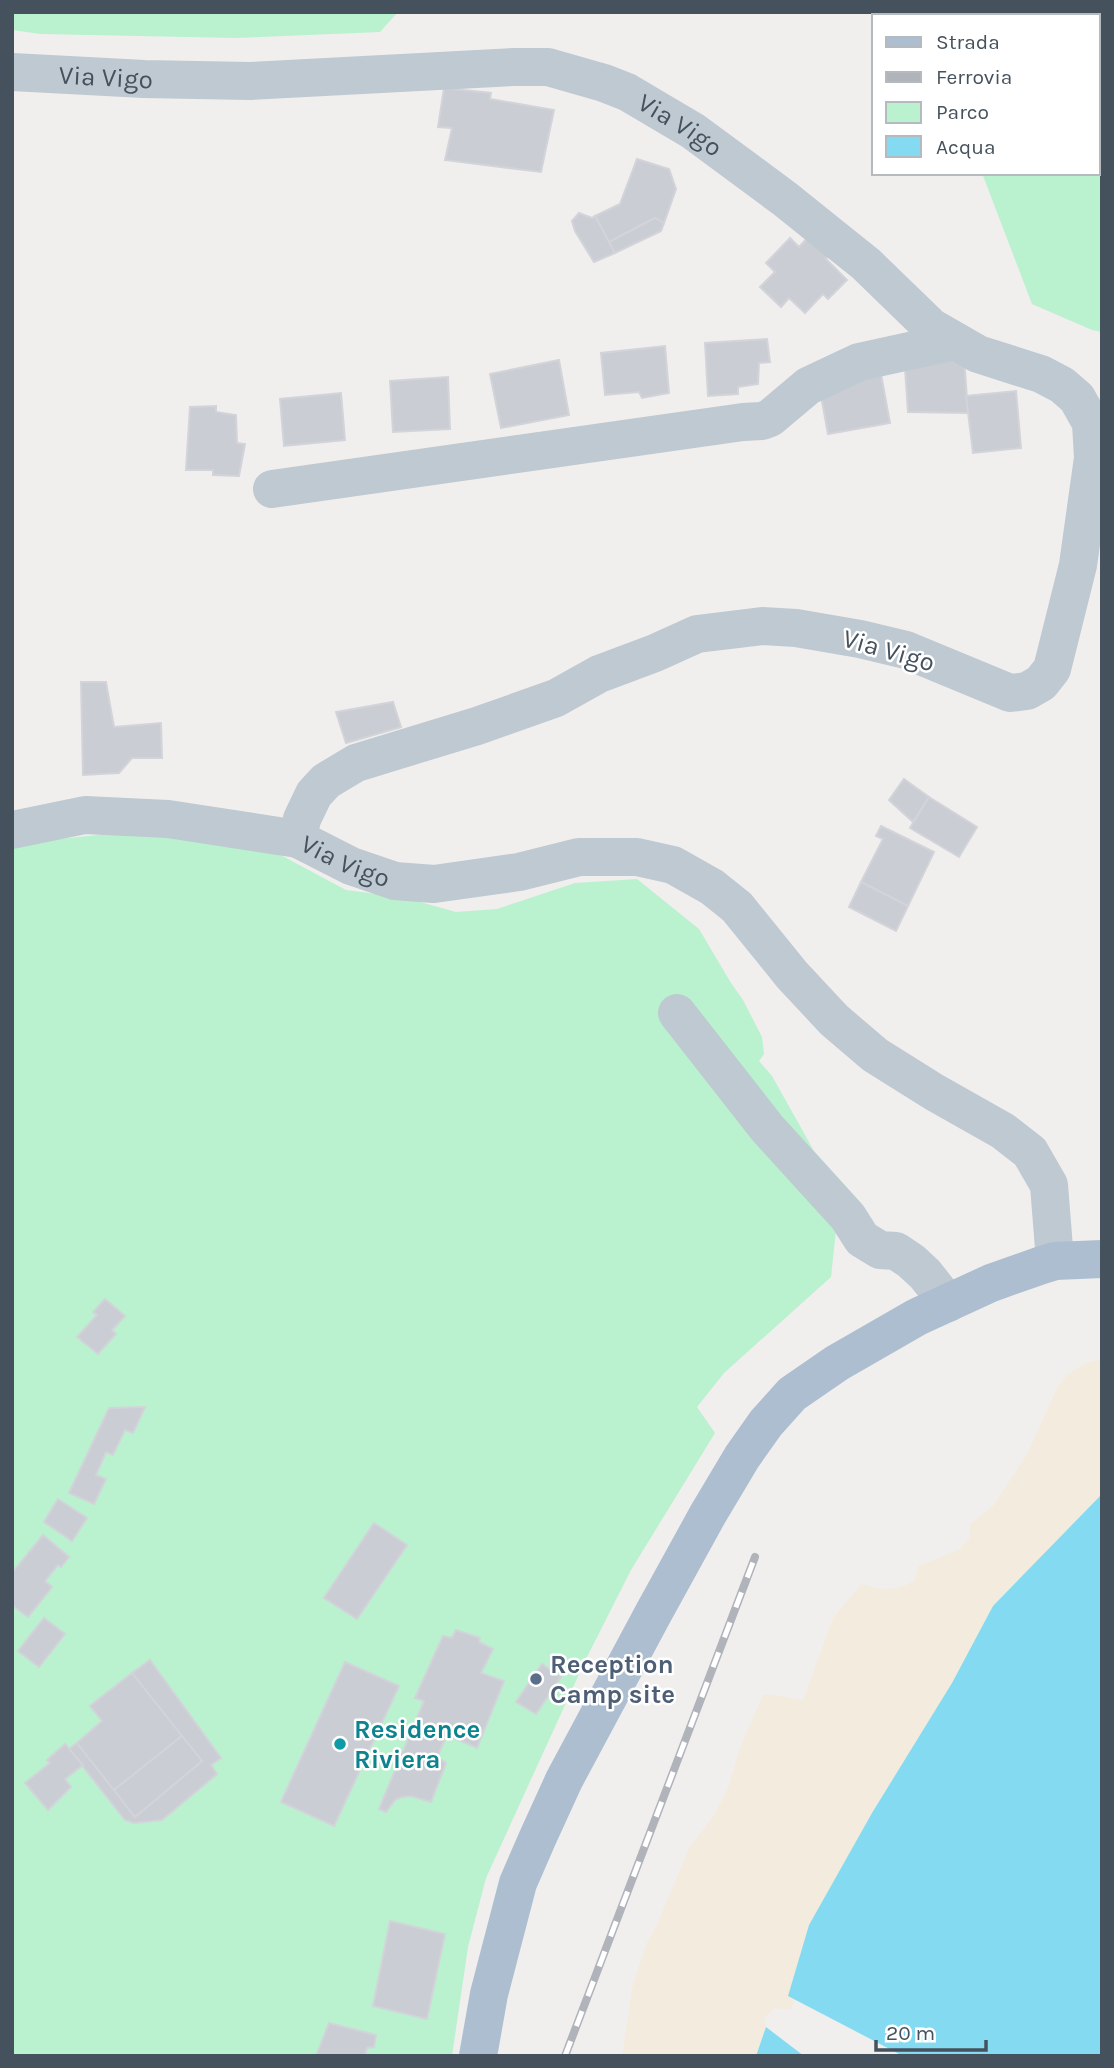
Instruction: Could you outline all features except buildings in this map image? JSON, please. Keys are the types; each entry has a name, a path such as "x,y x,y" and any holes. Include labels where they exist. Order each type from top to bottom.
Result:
{"main road":[{"path":"478,2056 489,1994 518,1883 538,1837 564,1780 708,1514 766,1423 792,1394 917,1317 991,1283 1049,1263 1102,1259"}],"street":[{"name":"Via Vigo","path":"12,72 250,82 548,67 604,83 627,92 693,131 785,199 866,264 931,327 978,354 1041,374 1062,385 1077,398 1091,423 1093,458 1078,565 1055,663 1041,683 1027,691 1010,693 905,650 860,639 796,628 762,626 697,634 600,674 556,698 477,726 356,763 326,781 314,794 289,838 351,866 395,881 434,884 507,874 579,858 637,857 673,865 712,887 737,907 792,975 834,1020 875,1055 1003,1131 1030,1152 1049,1185 1049,1263"},
{"path":"272,489 762,421 780,411 808,386 859,362 956,341"},
{"path":"12,830 85,816 168,819 289,838"},
{"path":"677,1013 768,1128 848,1217 862,1238 880,1250 897,1251 911,1261 925,1273 948,1303"}],"green space":[{"path":"12,12 398,12 380,32 235,38 41,34 12,30"},
{"path":"1102,12 1102,332 1032,304 983,175 1100,175 1100,14 949,14"},
{"path":"135,831 275,852 346,890 406,898 456,912 497,909 575,883 637,879 699,929 743,1000 762,1037 764,1054 759,1061 772,1076 814,1151 861,1203 836,1230 831,1277 724,1373 697,1407 715,1433 631,1570 586,1659 486,1878 468,1947 452,2056 12,2056 12,844"}],"sand":[{"path":"1102,1360 1102,1505 801,1985 790,2010 775,2008 764,2018 770,2043 781,2056 622,2056 633,1983 647,1942 689,1848 714,1815 728,1788 740,1747 763,1695 803,1700 833,1618 861,1584 883,1589 902,1587 915,1580 918,1566 960,1549 969,1538 970,1524 993,1506 1027,1454 1057,1388 1066,1376 1091,1361"}],"water":[{"path":"1102,1494 1102,2056 903,2056 788,1996 809,1925 872,1813 952,1683 993,1606"},
{"path":"766,2027 804,2056 756,2056"}],"railway":[{"path":"565,2056 755,1557"}],"place":[{"name":"Reception Camp site","path":"536,1679"},
{"name":"Residence Riviera","path":"340,1744"}]}
